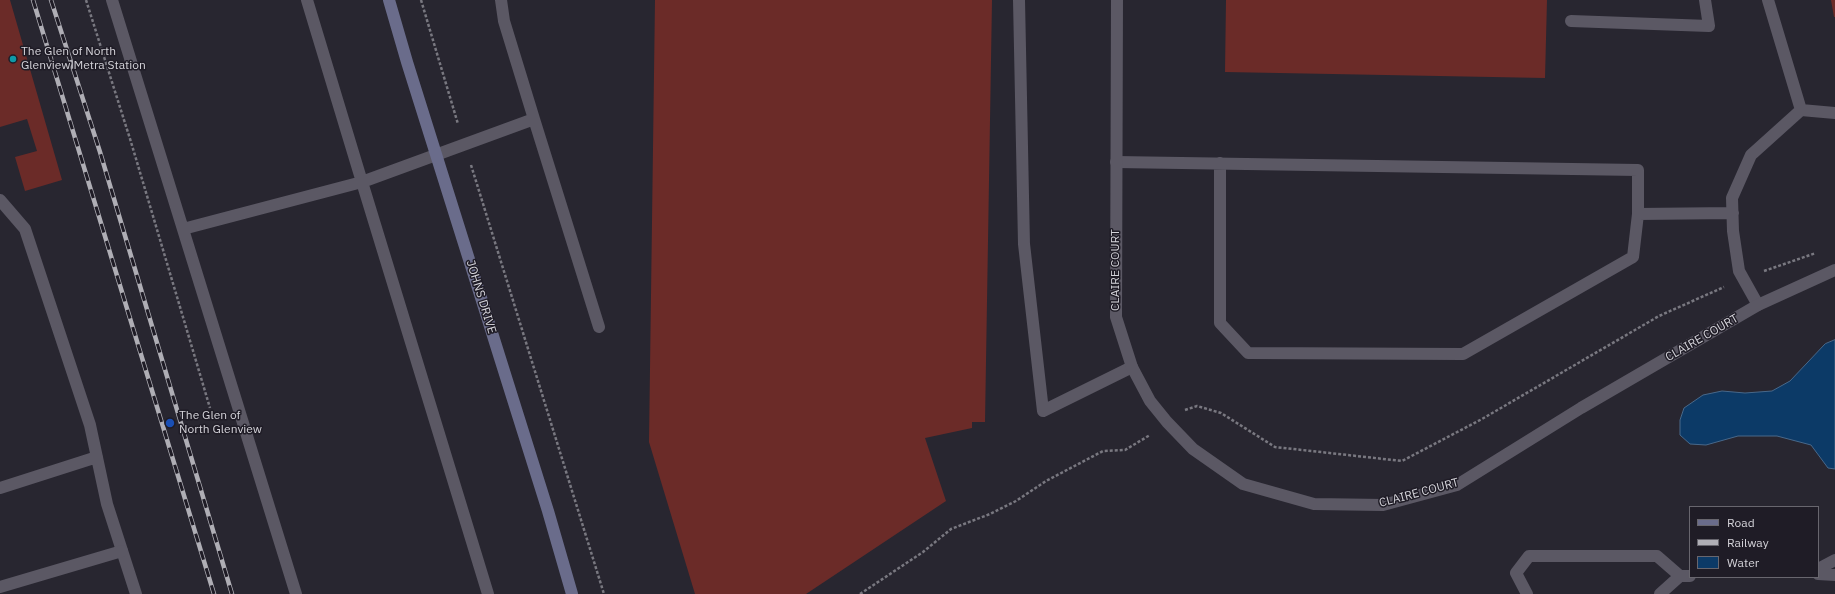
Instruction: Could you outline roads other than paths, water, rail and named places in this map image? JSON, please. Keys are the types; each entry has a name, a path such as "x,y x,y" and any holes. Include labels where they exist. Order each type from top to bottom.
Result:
{"street":[{"path":"112,0 296,594"},
{"path":"307,0 488,594"},
{"name":"JOHNS DRIVE","path":"389,0 548,511 572,594"},
{"path":"501,0 504,20 600,327"},
{"path":"1019,0 1024,244 1043,411 1132,367"},
{"name":"CLAIRE COURT","path":"1117,0 1116,317 1132,367 1150,401 1167,422 1193,448 1243,484 1314,504 1383,505 1457,486 1581,408 1758,305 1835,270"},
{"path":"1571,21 1709,26 1705,0"},
{"path":"1768,0 1801,110"},
{"path":"1758,305 1739,271 1733,231 1732,198 1751,155 1801,110 1835,112"},
{"path":"183,229 362,182 437,156 534,119"},
{"path":"1116,162 1220,163 1638,170 1638,214 1632,257 1463,354 1248,353 1220,323 1220,163"},
{"path":"0,200 25,229 90,425 107,504 136,594"},
{"path":"1638,214 1733,213"},
{"path":"0,488 97,457"},
{"path":"0,587 122,551"},
{"path":"1527,594 1516,573 1529,556 1657,556 1685,576 1660,594"},
{"path":"1819,568 1835,560"},
{"path":"1819,574 1835,574"}],"water":[{"path":"1835,340 1835,469 1828,468 1811,445 1777,436 1738,436 1706,445 1690,444 1680,435 1680,420 1684,408 1703,395 1722,391 1745,393 1772,391 1790,381 1825,344"}],"railway":[{"path":"33,0 214,594"},
{"path":"51,0 100,152 232,594"}],"place":[{"name":"The Glen of North Glenview Metra Station","path":"13,59"},
{"name":"The Glen of North Glenview","path":"170,423"}]}
